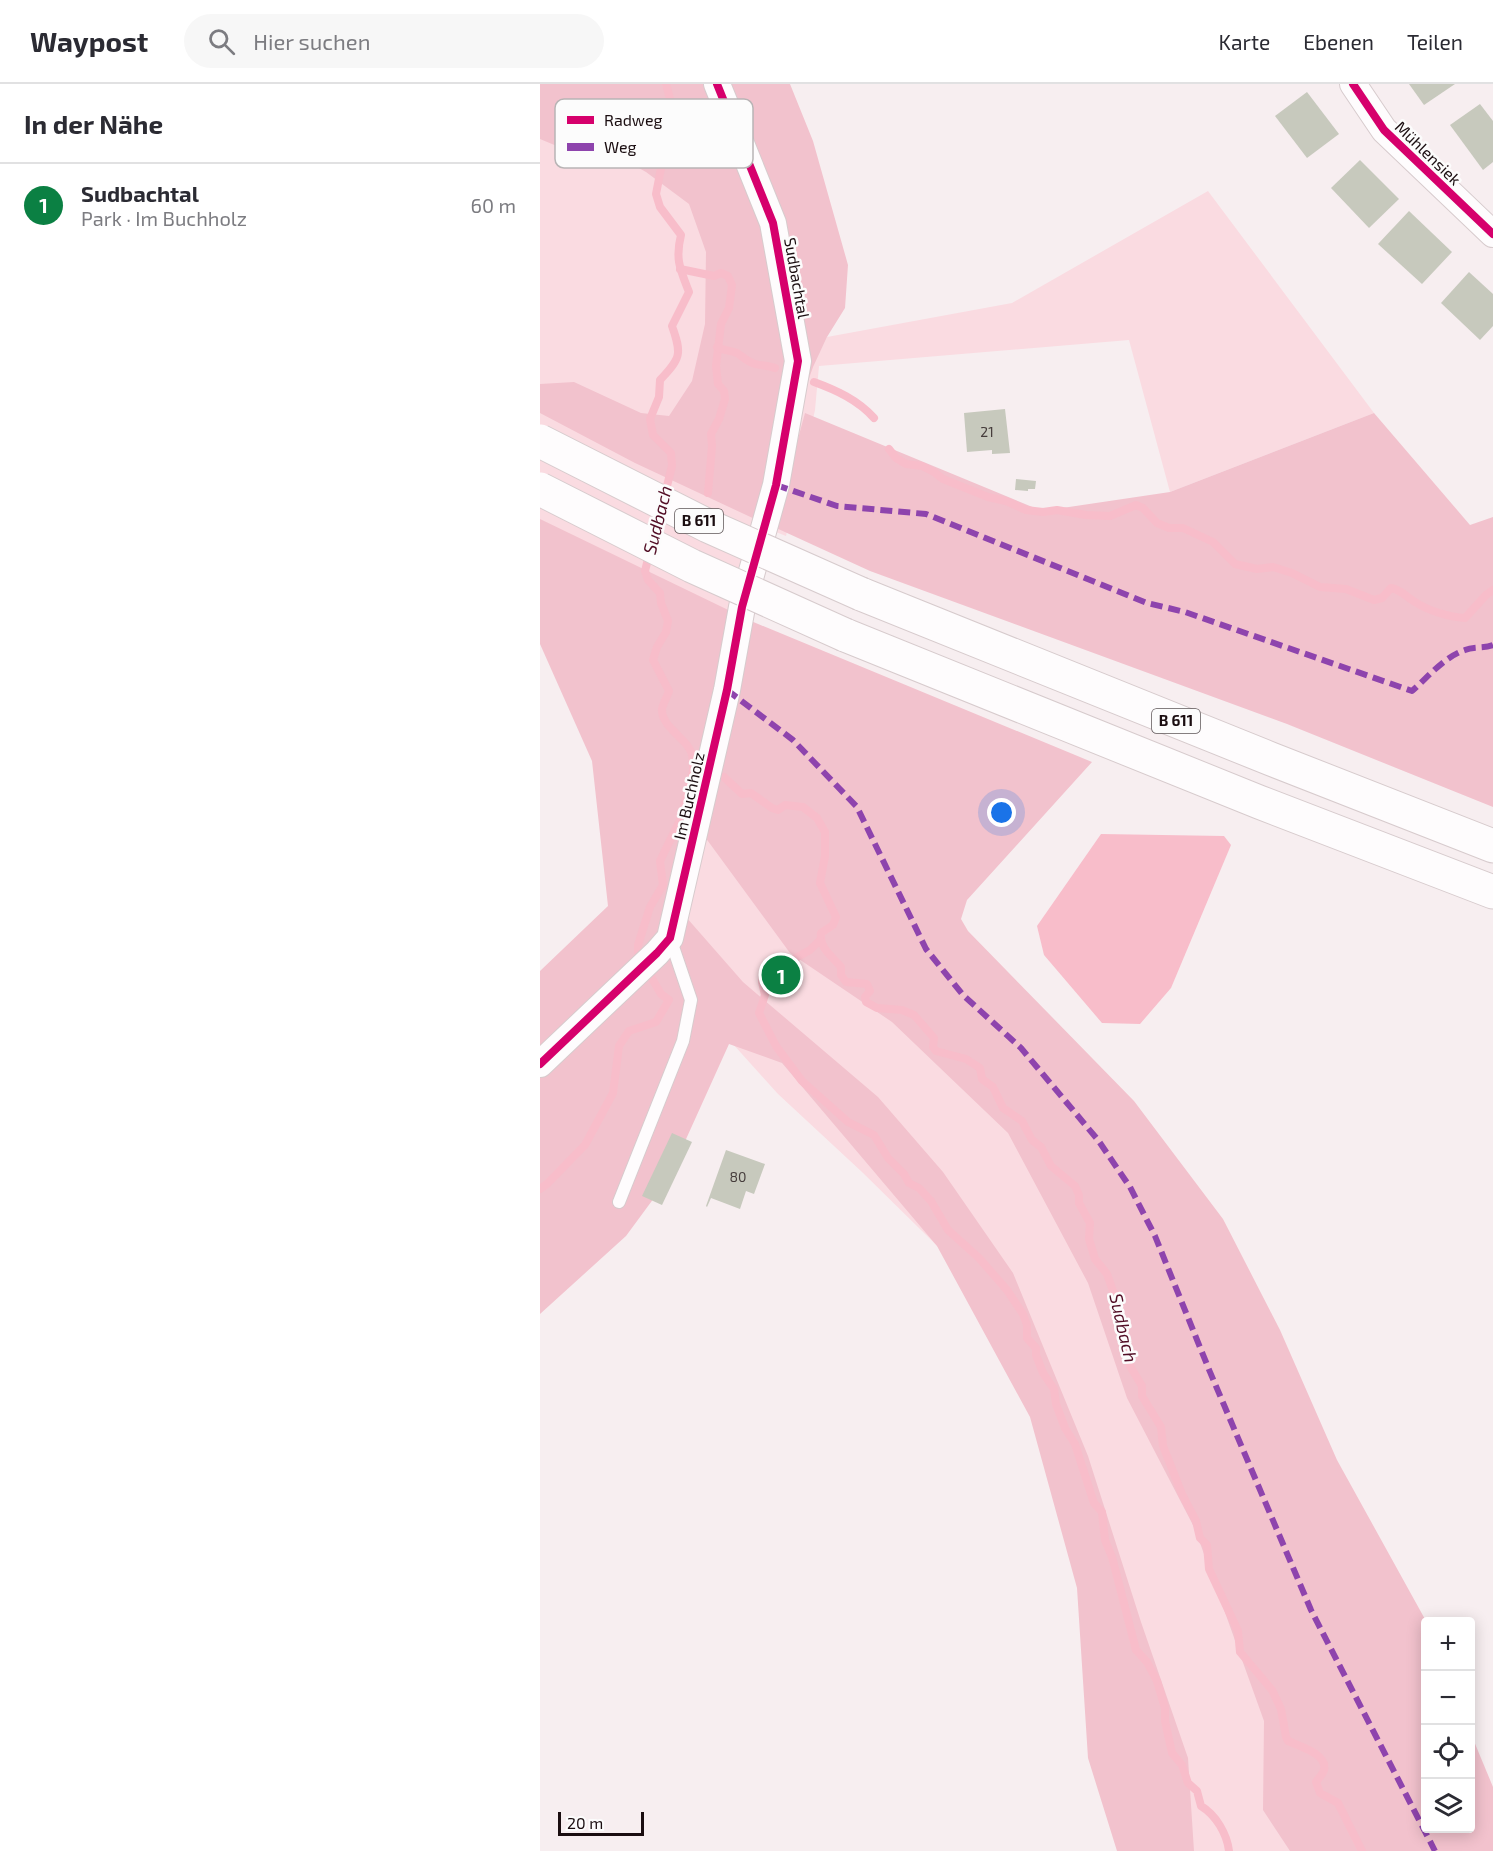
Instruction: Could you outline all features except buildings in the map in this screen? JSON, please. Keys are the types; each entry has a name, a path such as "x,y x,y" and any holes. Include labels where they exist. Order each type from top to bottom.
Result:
{"highway":[{"name":"B 611","path":"540,441 708,526 861,594 1493,846"},
{"name":"B 611","path":"540,489 692,566 844,635 1259,802 1493,892"}],"street":[{"name":"Sudbachtal","path":"717,84 723,99"},
{"name":"Mühlensiek","path":"1353,84 1384,130 1490,226"},
{"name":"Sudbachtal","path":"751,168 773,223 798,361 776,485"},
{"name":"Im Buchholz","path":"540,1064 670,938 727,690 742,607 776,485"}],"lane":[{"path":"618,1202 683,1041 691,1000 670,938"}],"shaded area":[{"path":"540,84 753,84 820,351 827,337 1012,303 1208,191 1374,413 1170,492 1129,340 819,366 815,410 786,536 753,523 732,611 1421,1819 1421,1833 1475,1833 1491,1851 1134,1851 1100,1562 981,1289 862,1172 778,1094 615,913 597,761 540,642"},
{"path":"540,84 790,84 813,141 848,265 845,308 827,337 813,367 759,521 635,463 540,413 540,384 574,382 641,413 669,416 692,381 705,324 706,252 689,204 639,168 753,168 753,99 555,99 555,145 540,139"},
{"path":"805,413 1042,511 1170,492 1374,413 1470,525 1493,517 1493,807 1287,724 870,571 774,527"},
{"path":"540,519 751,621 1092,762 967,900 961,919 968,931 1134,1101 1223,1219 1280,1330 1337,1460 1424,1617 1421,1617 1421,1833 1475,1833 1475,1744 1493,1787 1493,1851 1290,1851 1263,1810 1264,1721 1195,1529 1127,1398 1088,1283 1008,1133 892,1022 790,953 705,837 686,917 743,982 878,1097 943,1172 1013,1273 1088,1456 1141,1622 1188,1758 1194,1851 1117,1851 1088,1758 1077,1588 1030,1417 937,1246 782,1063 729,1044 668,1179 626,1236 540,1314 540,971 608,906 592,761 540,644"},
{"path":"1101,834 1224,836 1231,845 1171,988 1140,1024 1102,1023 1044,955 1037,926"}],"waterway":[{"name":"Sudbach","path":"666,84 670,99"},
{"name":"Sudbach","path":"661,168 656,194 660,207 681,235 678,251 679,264 689,292 672,326 678,355 676,361 660,380 659,397 650,419 653,435 671,453 672,466 664,498"},
{"name":"Sudbach","path":"680,269 714,276 721,273 728,276 732,285 729,308 721,324 716,366 718,384 724,391 725,399 719,419 711,434 708,493"},
{"path":"717,347 737,353 752,363 775,368"},
{"path":"814,382 846,396 874,418"},
{"path":"889,449 896,458 906,464 922,466 943,479 1026,510 1043,512 1057,510 1110,516 1136,505 1143,508 1157,523 1169,528 1183,528 1213,542 1235,564 1257,569 1273,567 1292,573 1320,587 1346,589 1374,600 1382,598 1391,588 1433,611 1465,618 1493,590"},
{"name":"Sudbach","path":"653,538 660,510"},
{"name":"Sudbach","path":"650,551 645,571 648,580 660,593 668,621 666,632 657,647 653,660 669,691 662,709 663,715 668,725 691,751 693,771 696,771"},
{"path":"638,952 638,945 650,907 663,885 660,861 682,816 693,771"},
{"name":"Sudbach","path":"724,777 742,794 751,793 772,808 778,810 785,805 803,807 817,818 825,832 825,856 820,883 836,917 833,925 821,933 821,938 827,952 841,967 841,975 846,982 867,984 870,991 865,997 866,1002 877,1008 902,1010 914,1015 934,1038 933,1047 936,1051 966,1059 980,1068 982,1079 993,1087 1003,1108 1022,1121 1032,1140 1041,1147 1051,1166 1075,1186 1079,1195 1079,1203 1090,1223 1089,1239 1095,1259 1107,1274 1113,1291 1120,1301 1120,1330 1129,1348 1130,1366 1142,1386 1142,1396 1161,1427 1163,1446 1182,1494 1196,1521 1200,1538 1207,1545 1209,1569 1238,1631 1240,1652 1272,1690 1281,1709 1288,1741 1312,1751 1322,1759 1324,1770 1316,1782 1320,1793 1338,1803 1362,1851"},
{"path":"820,940 810,950 763,976 765,995 759,1013 776,1046 802,1081 848,1122 874,1135 888,1158 904,1174 909,1183 919,1188 931,1201 948,1230 979,1258 1007,1290 1023,1314 1027,1325 1027,1338 1036,1348 1036,1355 1043,1373 1054,1389 1056,1404 1065,1428 1075,1444 1094,1503 1102,1512 1105,1540 1112,1557 1136,1650 1147,1662 1157,1681 1165,1708 1165,1721 1172,1753 1182,1765 1188,1783 1197,1791 1201,1806 1220,1826 1229,1851"},
{"path":"540,1189 585,1145 613,1093 619,1046 629,1031 656,1022 669,1000 661,994 650,975"}],"marked path":[{"path":"776,485 837,506 926,514 1147,603 1185,612 1412,691 1443,662 1457,653 1493,645"},
{"path":"727,690 793,740 857,807 926,949 963,995 1021,1048 1098,1140 1130,1187 1155,1236 1311,1610 1435,1851"}],"cycle path":[{"path":"717,84 723,99"},
{"path":"1353,84 1384,130 1493,234"},
{"path":"540,1064 670,938 727,690 742,607 776,485 798,361 773,223 751,168"}],"place":[{"name":"Sudbachtal","path":"781,975"}]}
